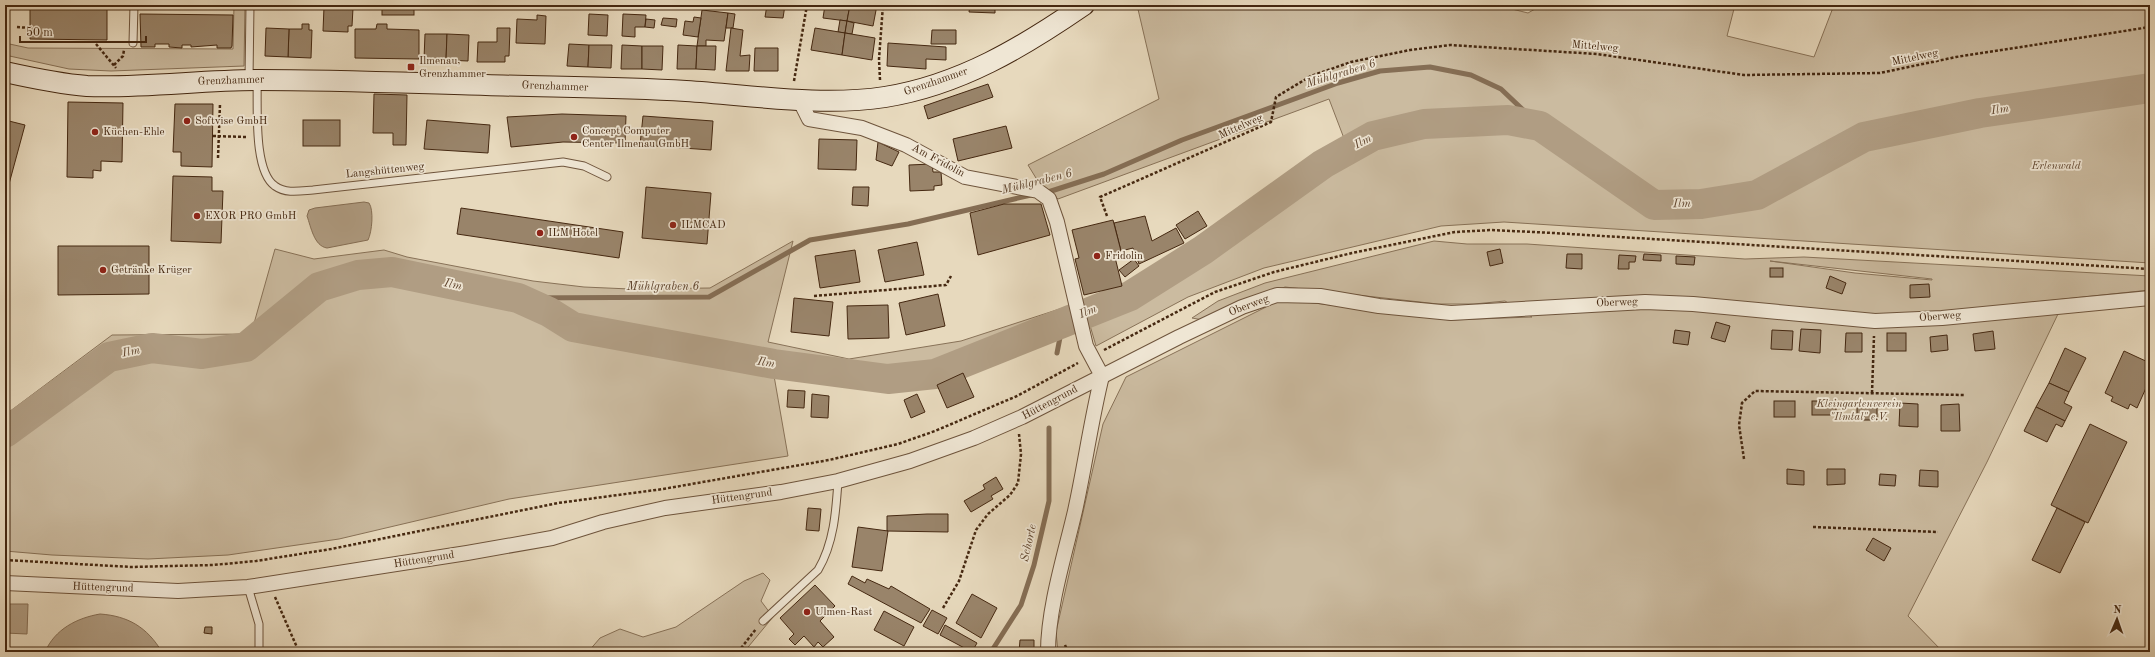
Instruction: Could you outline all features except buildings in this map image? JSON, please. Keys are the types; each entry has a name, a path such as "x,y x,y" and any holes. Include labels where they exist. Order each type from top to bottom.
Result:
{"main road":[{"name":"Grenzhammer","path":"5,72 84,86 253,80 682,91 799,99 846,100 882,97 911,92 937,84 1001,58 1043,34 1084,5"}],"street":[{"name":"Am Fridolin","path":"799,99 809,119 862,128 885,136 931,157 965,177 1044,195 1057,222 1089,351 1102,376"},
{"name":"Oberweg","path":"1102,376 1235,310 1277,295 1320,296 1379,306 1451,314 1644,302 1693,304 1875,321 1942,318 2150,298"},
{"name":"Hüttengrund","path":"5,583 178,591 248,587 552,538 603,522 665,508 781,492 838,481 910,461 974,438 1016,420 1102,376"},
{"path":"1048,652 1051,616 1076,503 1092,415 1102,376"}],"lane":[{"path":"134,5 134,43"},
{"name":"Langshüttenweg","path":"250,5 253,80 259,138 264,172 273,185 292,192 563,162 584,166 607,177"},
{"path":"763,621 818,570 823,562 835,520 838,481"},
{"path":"248,587 259,624 259,652"}],"path":[{"path":"799,99 794,85 807,5"},
{"path":"882,97 878,59 883,5"},
{"path":"17,27 30,28"},
{"name":"Mittelweg","path":"1107,216 1100,197 1271,122 1276,97 1311,76 1351,62 1410,50 1450,45 1597,54 1744,75 1880,73 1956,57 2150,27"},
{"path":"114,65 123,56 124,48 134,43"},
{"path":"96,44 118,70"},
{"path":"218,158 220,104"},
{"path":"212,136 259,138"},
{"path":"5,560 132,567 213,565 256,561 331,549 558,503 663,489 829,460 898,444 935,431 1017,396 1089,351 1215,292 1274,272 1352,253 1455,232 1492,230 2150,269"},
{"path":"814,296 867,293 946,285 951,276"},
{"path":"1872,393 1875,321"},
{"path":"1744,459 1739,424 1742,403 1755,391 1964,394"},
{"path":"943,608 959,581 976,530 988,514 1010,495 1018,483 1021,454 1016,420"},
{"path":"1813,527 1938,532"},
{"path":"270,584 299,652"},
{"path":"738,652 763,621"}],"green space":[{"path":"234,5 245,5 244,66 111,71 69,69 5,55 5,43 28,48 233,49"},
{"name":"Erlenwald","path":"1137,5 1496,5 1528,13 1542,5 1735,5 1727,36 1814,57 1834,5 2150,5 2150,263 1504,222 1441,226 1264,268 1188,297 1096,346 1084,305 1133,302 1199,244 1345,141 1329,99 1058,199 1039,183 1028,165 1159,99"},
{"path":"793,241 768,342 849,359 961,341 1072,305 1072,333 927,381 899,386 827,379 773,370 788,456 509,499 339,539 228,555 148,559 52,555 5,551 5,415 112,335 251,334 275,249 314,259 384,250 407,257 533,281 584,287 630,289 710,288"},
{"name":"Kleingartenverein \"Ilmtal\" e.V.","path":"1434,241 1467,244 1527,244 1745,259 1804,257 2150,276 2150,290 1959,310 2058,314 1987,462 1908,616 1943,652 1058,652 1056,632 1103,424 1126,377 1282,299 1450,320 1532,317 1505,301 1474,304 1438,304 1285,287 1203,320 1192,318 1218,301 1265,283","holes":["1770,261 1932,279 1855,273"]},
{"path":"763,573 770,580 761,601 773,617 744,652 588,652 600,638 620,629 643,637 676,627 744,581"}],"shaded area":[{"path":"364,202 369,203 372,211 368,240 327,248 319,244 307,216 309,210"},
{"path":"5,604 28,604 27,634 5,633"},
{"path":"100,614 119,617 136,624 150,636 162,652 45,652 55,637 68,626 83,618"}],"waterway":[{"name":"Mühlgraben 6","path":"1045,193 1104,174 1182,140 1338,83 1380,71 1430,67 1471,75 1501,89 1540,126"},
{"name":"Ilm","path":"5,433 109,357 152,348 202,354 246,347 319,287 358,275 392,272 518,298 549,312 573,327 774,364 888,379 935,374 1130,296 1203,250 1323,164 1373,136 1424,124 1508,120 1540,126 1654,205 1701,204 1757,195 1864,137 1980,113 2150,88"},
{"name":"Mühlgraben 6","path":"518,298 709,297 810,240 908,224 1031,195"},
{"name":"Schorte","path":"1057,353 1063,322"},
{"name":"Schorte","path":"991,652 1021,605 1034,565 1049,501 1049,428"}],"place":[{"name":"Ilmenau, Grenzhammer","path":"411,67"},
{"name":"Softvise GmbH","path":"187,121"},
{"name":"Küchen-Ehle","path":"95,132"},
{"name":"Concept Computer Center Ilmenau GmbH","path":"574,137"},
{"name":"EXOR PRO GmbH","path":"197,216"},
{"name":"ILMCAD","path":"673,225"},
{"name":"ILM Hotel","path":"540,233"},
{"name":"Fridolin","path":"1097,256"},
{"name":"Getränke Krüger","path":"103,270"},
{"name":"Ulmen-Rast","path":"807,612"}]}
